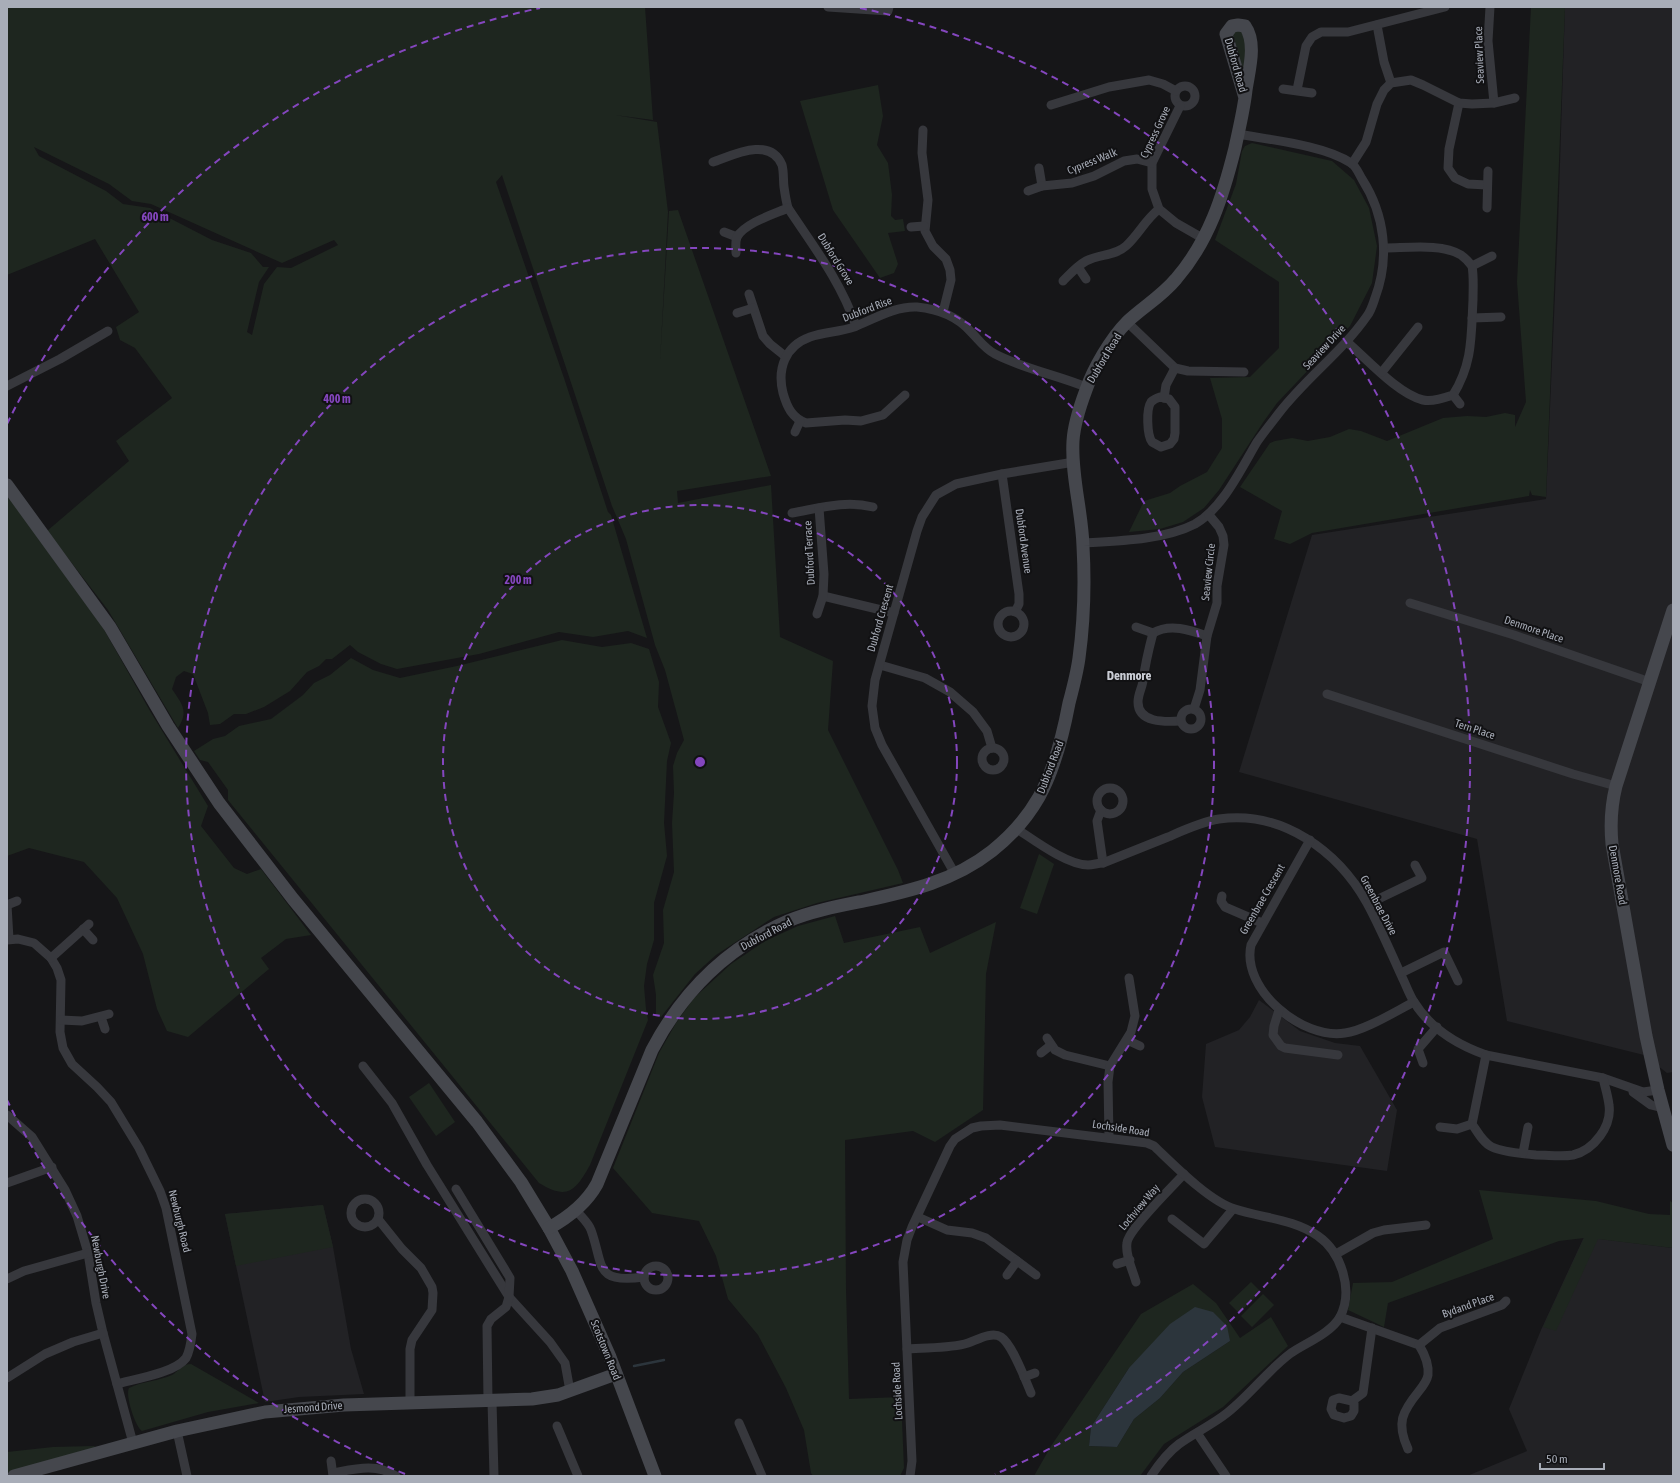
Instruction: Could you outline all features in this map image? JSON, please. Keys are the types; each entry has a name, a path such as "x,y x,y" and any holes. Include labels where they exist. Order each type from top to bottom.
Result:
{"street":[{"path":"828,7 888,11 889,7"},
{"path":"1297,90 1306,46 1312,37 1321,32 1348,32 1445,7"},
{"name":"Seaview Place","path":"1490,7 1488,41 1494,103"},
{"name":"Dubford Road","path":"550,1228 576,1210 589,1197 597,1184 662,1029 687,995 715,967 750,941 790,921 836,907 907,892 932,884 973,865 1017,829 1039,797 1052,768 1061,742 1079,658 1084,587 1084,543 1074,462 1073,439 1077,418 1086,387 1106,351 1127,322 1174,281 1191,261 1204,239 1224,190 1245,98 1250,63 1251,41 1247,28 1245,26 1238,25 1232,26 1226,34 1245,98"},
{"path":"1377,25 1384,62 1390,83"},
{"name":"Cypress Grove","path":"1051,106 1108,87 1149,80 1163,84 1176,91"},
{"path":"1352,164 1366,142 1377,104 1384,90 1390,83 1411,80 1459,102 1472,104 1494,103 1515,98"},
{"name":"Cypress Grove","path":"1185,86 1191,88 1194,92 1195,98 1191,104 1184,107 1180,106 1176,101 1176,91 1180,87 1185,86"},
{"path":"1283,88 1312,93"},
{"path":"1459,102 1449,149 1448,168 1455,178 1468,184 1487,185"},
{"name":"Cypress Grove","path":"1159,209 1152,189 1152,163 1180,106"},
{"path":"923,130 922,153 928,200 924,226 933,246 946,259 950,270 951,280 944,312"},
{"name":"Seaview Drive","path":"1084,543 1170,534 1194,524 1209,515 1224,496 1258,440 1281,411 1347,342 1368,314 1379,286 1384,248 1383,232 1374,200 1352,164 1330,152 1238,134"},
{"name":"Dubford Grove","path":"713,162 737,153 757,149 770,152 782,165 785,196 788,208 835,278 849,304 856,326"},
{"name":"Cypress Walk","path":"1028,192 1042,186 1072,183 1094,176 1124,161 1137,159 1152,163"},
{"path":"1039,168 1042,186"},
{"path":"1487,208 1488,171"},
{"path":"736,253 737,237 744,229 788,208"},
{"path":"1063,281 1086,261 1112,254 1126,246 1149,217 1159,209 1176,223 1204,239"},
{"path":"910,227 924,226"},
{"path":"724,232 737,237"},
{"path":"1347,342 1399,388 1424,400 1440,399 1453,395 1461,383 1468,365 1472,344 1474,285 1472,266 1462,256 1446,249 1384,248"},
{"path":"1472,266 1492,256"},
{"path":"1078,267 1086,279"},
{"path":"749,294 763,336 770,344 785,356 781,374 783,394 788,408 800,421 812,423 845,420 860,421 883,415 905,395"},
{"name":"Dubford Rise","path":"785,356 799,342 810,337 845,330 892,311 916,307 944,312 955,318 970,330 984,347 994,353 1086,387"},
{"path":"737,313 753,308"},
{"path":"1472,318 1501,317"},
{"path":"1127,322 1175,368 1188,371 1244,372"},
{"path":"1382,372 1418,327"},
{"path":"7,386 60,359 108,331"},
{"path":"1164,398 1169,376 1175,368"},
{"path":"1453,395 1460,404"},
{"path":"1164,398 1172,401 1175,407 1175,433 1174,439 1170,444 1161,447 1154,445 1150,440 1148,433 1148,408 1155,399 1164,398"},
{"path":"794,432 800,421"},
{"name":"Dubford Crescent","path":"955,874 882,745 875,728 872,706 880,665 917,531 922,517 936,495 956,484 1002,474 1074,462"},
{"name":"Dubford Avenue","path":"1002,474 1019,594 1019,604 1015,612"},
{"name":"Scotstown Road","path":"7,485 110,627 168,726 219,803 293,899 492,1141 521,1182 550,1228 572,1271 610,1356 655,1476"},
{"name":"Dubford Terrace","path":"792,512 862,500 873,507"},
{"name":"Dubford Terrace","path":"817,614 823,596 823,554 819,508"},
{"name":"Seaview Circle","path":"1194,709 1200,690 1207,636 1217,603 1217,586 1224,545 1223,536 1219,527 1209,515"},
{"name":"Dubford Terrace","path":"823,596 894,613"},
{"name":"Denmore Place","path":"1410,603 1514,635 1650,682"},
{"name":"Denmore Road","path":"1673,610 1616,786 1610,815 1612,844 1646,1036 1658,1090 1673,1145"},
{"path":"1136,628 1153,633 1160,629 1188,629 1207,636"},
{"path":"1153,633 1143,673 1143,683 1139,692 1138,704 1140,712 1146,717 1154,720 1168,722 1180,721"},
{"path":"880,665 925,678 950,692 973,712 987,731 992,748"},
{"name":"Tern Place","path":"1327,694 1573,774 1616,786"},
{"path":"1188,709 1194,709 1201,717 1197,727 1192,729 1186,728 1180,721 1182,712 1188,709"},
{"path":"1101,810 1097,821 1103,863"},
{"name":"Greenbrae Drive","path":"1017,829 1048,850 1062,857 1087,865 1103,863 1197,825 1220,819 1248,818 1289,828 1310,840 1330,855 1353,880 1368,904 1414,1002 1437,1027 1450,1037 1467,1048 1486,1054 1603,1078 1643,1092 1658,1090"},
{"name":"Greenbrae Crescent","path":"1310,840 1262,923 1249,951 1250,968 1262,990 1279,1010 1300,1023 1329,1033 1344,1034 1356,1031 1414,1002"},
{"path":"1368,904 1422,878 1415,865"},
{"path":"1222,896 1221,901 1225,907 1262,923"},
{"name":"Newburgh Road","path":"17,901 7,905 8,939 18,939 34,943 51,958 57,968 61,980 60,1020 63,1048 72,1064 111,1102 139,1148 160,1191 166,1208 192,1334 190,1347 185,1358 177,1365 165,1371 117,1384"},
{"path":"51,958 86,926 93,940"},
{"path":"1401,973 1444,952 1458,981"},
{"path":"1109,1138 1108,1082 1110,1066 1131,1032 1135,1016 1129,978"},
{"path":"1279,1010 1273,1035 1281,1046 1291,1049 1338,1055"},
{"path":"60,1020 82,1021 105,1015 105,1029"},
{"path":"1423,1063 1418,1049 1437,1027"},
{"path":"1127,1040 1140,1046"},
{"path":"1041,1053 1049,1041 1055,1050 1065,1055 1110,1066"},
{"path":"1486,1054 1472,1124 1491,1147 1523,1154 1561,1156 1573,1155 1584,1151 1601,1136 1609,1118 1609,1105 1603,1078"},
{"path":"363,1066 392,1103 427,1165 509,1297 550,1342 565,1363 570,1391"},
{"name":"Greenbrae Drive","path":"1626,1087 1651,1105 1663,1108"},
{"name":"Newburgh Drive","path":"7,1115 32,1137 52,1167 77,1216 88,1253 96,1303 103,1333 133,1443"},
{"path":"1440,1127 1457,1129 1472,1124"},
{"name":"Lochside Road","path":"910,1476 912,1461 903,1262 907,1240 950,1146 955,1139 972,1128 1000,1125 1147,1143 1154,1146 1184,1174 1218,1201 1233,1209 1310,1230 1328,1244 1336,1254 1345,1286 1344,1302 1340,1317"},
{"path":"1523,1154 1528,1127"},
{"path":"7,1183 52,1167"},
{"name":"Lochview Way","path":"1136,1282 1126,1244 1129,1237 1134,1229 1184,1174"},
{"path":"456,1189 509,1276 510,1281 509,1297 506,1307 491,1319 487,1326 494,1476"},
{"path":"1172,1219 1204,1244 1233,1209"},
{"path":"576,1210 590,1230 600,1265 606,1273 614,1278 628,1280 644,1277"},
{"path":"918,1217 947,1230 978,1234 986,1238 1036,1275"},
{"path":"378,1219 402,1249 421,1268 432,1287 432,1310 412,1340 410,1349 410,1403"},
{"path":"1336,1254 1373,1233 1384,1230 1426,1225"},
{"path":"7,1279 24,1271 88,1253"},
{"path":"1117,1264 1130,1260"},
{"path":"1007,1275 1017,1261"},
{"name":"Bydand Place","path":"1419,1345 1440,1328 1502,1305 1506,1301"},
{"path":"1151,1476 1165,1457 1173,1450 1226,1414 1291,1353 1322,1334 1340,1317 1419,1345 1425,1358 1428,1374 1425,1383 1405,1409 1402,1418 1402,1436 1408,1449"},
{"path":"1352,1401 1363,1393 1372,1328"},
{"path":"7,1378 45,1354 73,1342 103,1333"},
{"path":"907,1349 956,1346 997,1335 1002,1337 1009,1346 1031,1393"},
{"path":"1024,1377 1035,1373"},
{"name":"Jesmond Drive","path":"14,1476 177,1431 265,1412 322,1406 532,1399 570,1391 616,1374"},
{"path":"739,1423 762,1476"},
{"path":"557,1426 578,1476"},
{"path":"177,1431 187,1476"},
{"path":"1197,1433 1226,1476"},
{"path":"331,1461 333,1474 363,1467 388,1471 396,1476"}],"shaded area":[{"path":"7,7 645,7 653,120 615,115 657,122 668,212 660,362 669,211 678,210 771,476 677,491 678,503 771,485 780,637 833,661 828,730 898,870 903,883 817,903 774,917 716,955 695,974 661,1017 656,1015 656,995 653,975 664,943 663,910 674,872 672,823 674,793 673,766 677,753 684,740 665,670 655,645 626,539 612,506 502,175 496,182 564,378 608,512 611,515 647,638 628,631 593,637 559,632 479,654 397,669 381,664 358,652 350,645 332,659 326,659 319,666 307,672 290,691 264,707 246,714 234,714 220,724 210,725 208,713 193,674 184,671 176,677 172,689 181,703 184,712 178,728 108,610 47,531 129,461 116,441 172,398 135,348 120,340 116,327 139,312 95,239 7,275","holes":["34,147 109,184 132,201 151,204 282,263 334,240 338,245 291,268 277,267 264,284 252,335 247,332 259,282 269,267 263,267 251,253 212,240 150,208 123,204 106,191 39,156"]},
{"path":"1531,7 1565,7 1546,497 1532,495 1530,490 1529,496 1312,533 1290,544 1274,539 1282,511 1240,487 1270,443 1275,441 1292,438 1308,441 1330,437 1349,429 1361,431 1387,441 1443,418 1467,416 1486,417 1505,413 1515,415 1515,427 1526,402 1517,282"},
{"path":"1565,7 1673,7 1673,1072 1667,1073 1644,1055 1507,1021 1477,839 1239,772 1312,535 1546,499 1558,226"},
{"path":"1236,30 1241,31 1247,43 1244,72 1233,35"},
{"path":"878,85 883,116 877,145 888,163 892,195 891,216 895,220 903,219 905,231 888,233 898,264 894,273 880,278 833,210 800,101"},
{"path":"1252,143 1332,161 1354,180 1369,208 1377,246 1372,283 1350,326 1277,403 1219,490 1204,508 1183,522 1160,529 1129,532 1144,501 1170,493 1207,472 1222,448 1222,419 1210,378 1250,377 1279,348 1279,282 1215,240 1236,184 1242,151 1245,146"},
{"path":"7,495 102,626 150,711 208,806 201,826 234,868 247,874 261,869 311,935 286,939 261,958 269,969 188,1037 167,1031 157,1009 143,954 117,898 84,862 29,848 7,856"},
{"path":"562,640 602,647 631,643 649,649 659,682 658,707 671,743 667,761 664,823 667,856 654,903 654,940 647,964 644,986 648,1020 590,1165 580,1182 575,1187 563,1192 539,1183 228,800 228,790 208,762 200,760 194,751 213,739 225,736 239,726 271,719 303,695 314,683 330,675 351,658 373,670 400,678 457,666"},
{"path":"1039,854 1054,864 1037,914 1020,908"},
{"path":"835,916 844,943 920,927 930,953 996,922 986,974 983,1110 935,1142 913,1131 845,1140 846,1289 849,1399 901,1397 904,1468 900,1476 813,1476 811,1473 804,1430 786,1388 758,1335 728,1299 716,1256 699,1221 652,1213 613,1168 659,1053 676,1023 694,998 731,964 765,941 798,926"},
{"path":"1259,1000 1300,1031 1335,1043 1360,1046 1397,1110 1387,1171 1215,1147 1202,1097 1206,1044 1239,1030 1250,1017"},
{"path":"429,1083 455,1122 436,1136 409,1097"},
{"path":"1479,1190 1596,1201 1649,1214 1670,1215 1670,1201 1673,1203 1673,1248 1598,1239 1556,1331 1543,1327 1584,1238 1559,1241 1388,1303 1384,1327 1348,1310 1353,1283 1392,1282 1493,1239"},
{"path":"323,1205 333,1247 351,1349 364,1394 299,1397 265,1402 225,1214"},
{"path":"323,1205 333,1247 236,1266 225,1214"},
{"path":"1584,1237 1673,1248 1673,1476 1467,1476 1527,1451 1509,1409 1541,1330"},
{"path":"1251,1282 1261,1292 1239,1313 1229,1303"},
{"path":"1193,1284 1216,1303 1240,1338 1271,1317 1288,1346 1223,1407 1164,1444 1140,1476 1034,1476 1051,1446 1141,1314","holes":["1230,1341 1183,1372 1160,1398 1134,1419 1117,1447 1089,1446 1091,1427 1129,1368"]},
{"path":"1263,1294 1274,1305 1252,1327 1241,1316"},
{"path":"1195,1307 1213,1312 1227,1326 1230,1341 1183,1372 1160,1398 1134,1419 1117,1447 1089,1446 1091,1427 1129,1368 1170,1324"},
{"path":"191,1364 259,1403 208,1412 142,1431 136,1423 131,1410 128,1397 129,1388 167,1377 185,1365"},
{"path":"94,1446 97,1448 7,1473 7,1452 53,1447"}],"waterway":[{"path":"634,1366 664,1360"}],"district":[{"name":"Denmore","path":"1129,675"}]}
